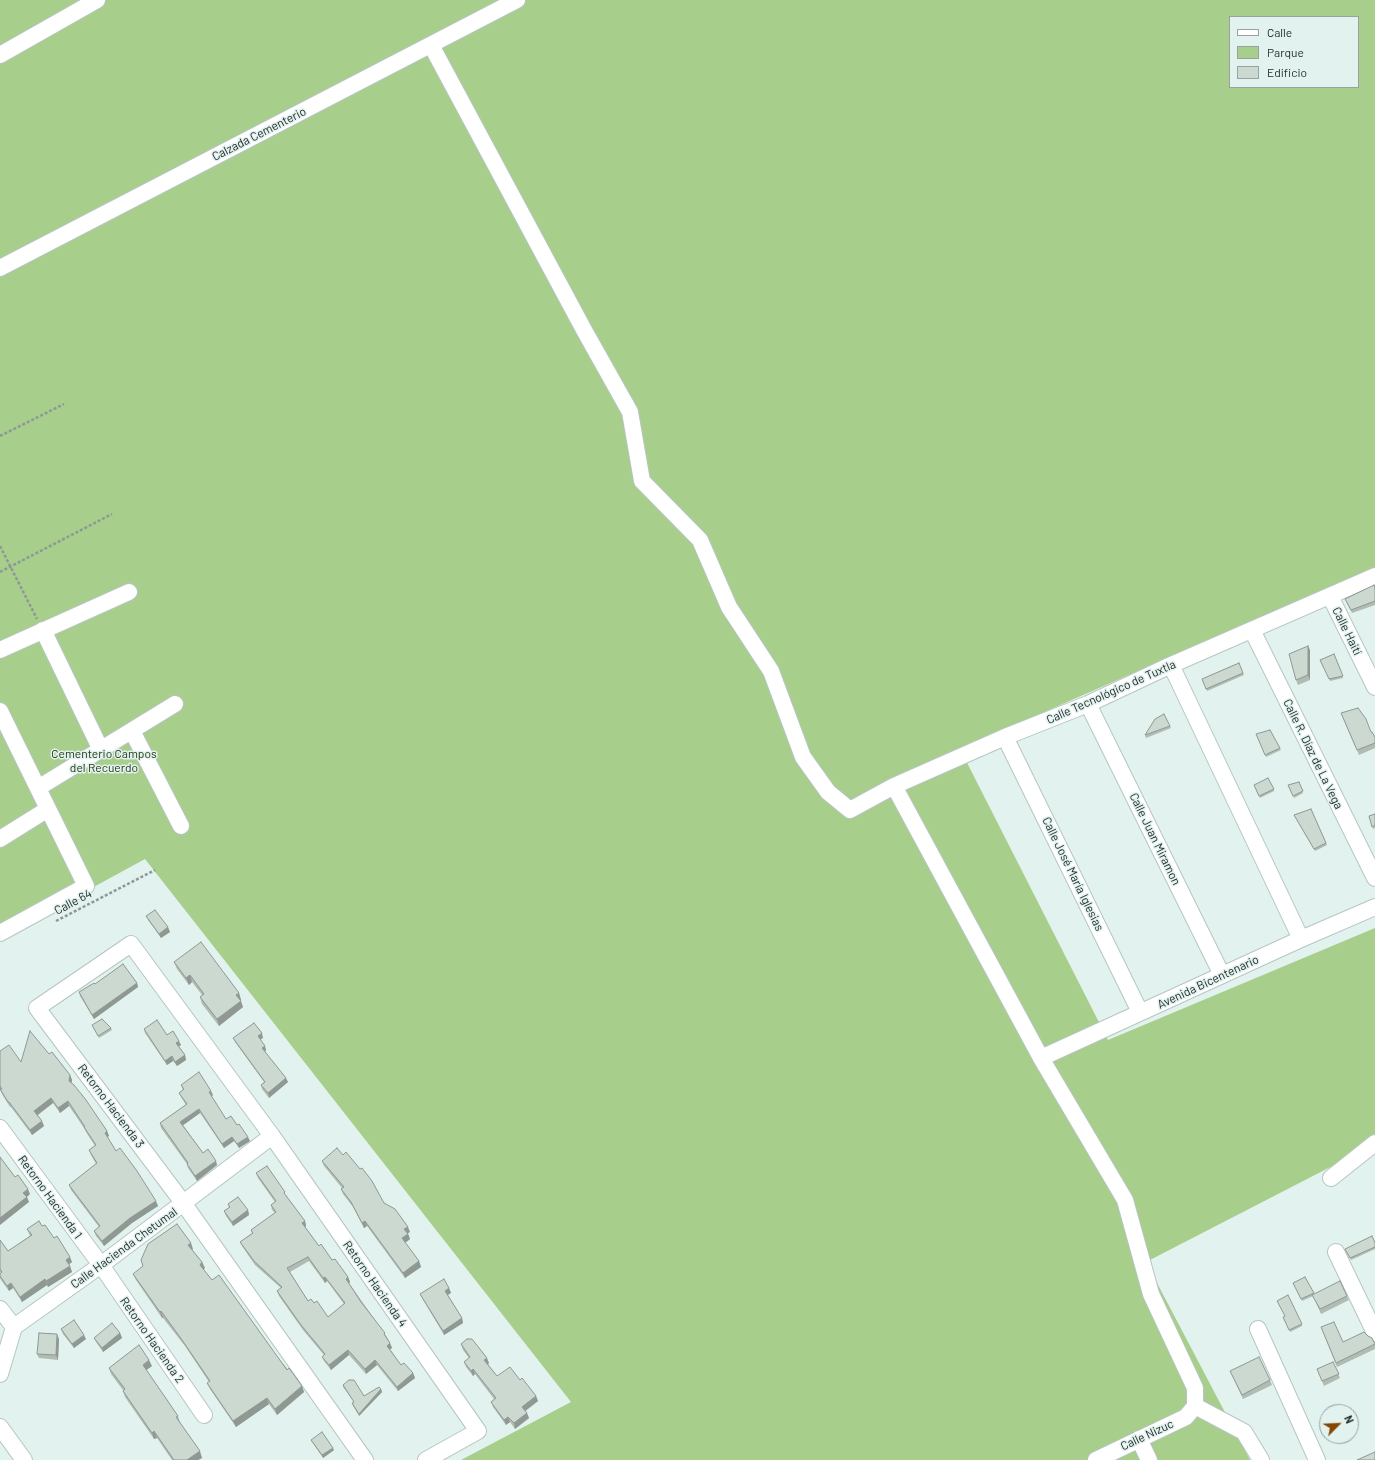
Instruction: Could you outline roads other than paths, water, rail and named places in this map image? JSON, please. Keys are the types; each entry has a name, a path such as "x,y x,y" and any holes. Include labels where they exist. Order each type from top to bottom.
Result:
{"street":[{"path":"0,55 97,0"},
{"name":"Calzada Cementerio","path":"0,268 517,0"},
{"name":"Calle Tecnológico de Tuxtla","path":"431,45 580,323 630,412 642,481 700,540 729,607 771,671 803,757 828,792 850,810 894,786 1006,736 1088,704 1171,665 1375,576"},
{"path":"0,650 129,592"},
{"name":"Calle Haití","path":"1330,596 1375,687"},
{"path":"43,630 101,750"},
{"name":"Calle R. Díaz de La Vega","path":"1252,630 1375,878"},
{"path":"1171,665 1301,939"},
{"path":"38,788 175,704"},
{"name":"Calle Juan Miramon","path":"1088,704 1222,975"},
{"path":"0,711 86,886 0,933"},
{"path":"132,731 181,826"},
{"name":"Calle José María Iglesias","path":"1006,736 1140,1012"},
{"path":"894,786 1041,1058 1125,1200 1151,1294 1195,1388 1195,1406 1244,1432 1261,1460"},
{"path":"0,839 48,809"},
{"name":"Avenida Bicentenario","path":"1041,1058 1301,939 1375,907"},
{"name":"Retorno Hacienda 3","path":"184,1204 37,1008 131,944 272,1136"},
{"name":"Retorno Hacienda 1","path":"0,1128 101,1266"},
{"name":"Calle Hacienda Chetumal","path":"14,1327 101,1266 272,1136"},
{"name":"Retorno Hacienda 4","path":"272,1136 478,1431 426,1460"},
{"path":"1331,1178 1375,1143"},
{"path":"184,1204 365,1460"},
{"path":"1336,1252 1375,1333"},
{"name":"Retorno Hacienda 2","path":"101,1266 204,1415"},
{"path":"0,1308 14,1327 0,1374"},
{"path":"1258,1329 1317,1460"},
{"name":"Calle Nizuc","path":"1096,1460 1186,1417 1195,1406"},
{"path":"0,1427 24,1460"},
{"path":"1139,1439 1149,1460"}],"park label":[{"name":"Cementerio Campos del Recuerdo","path":"104,761"}]}
